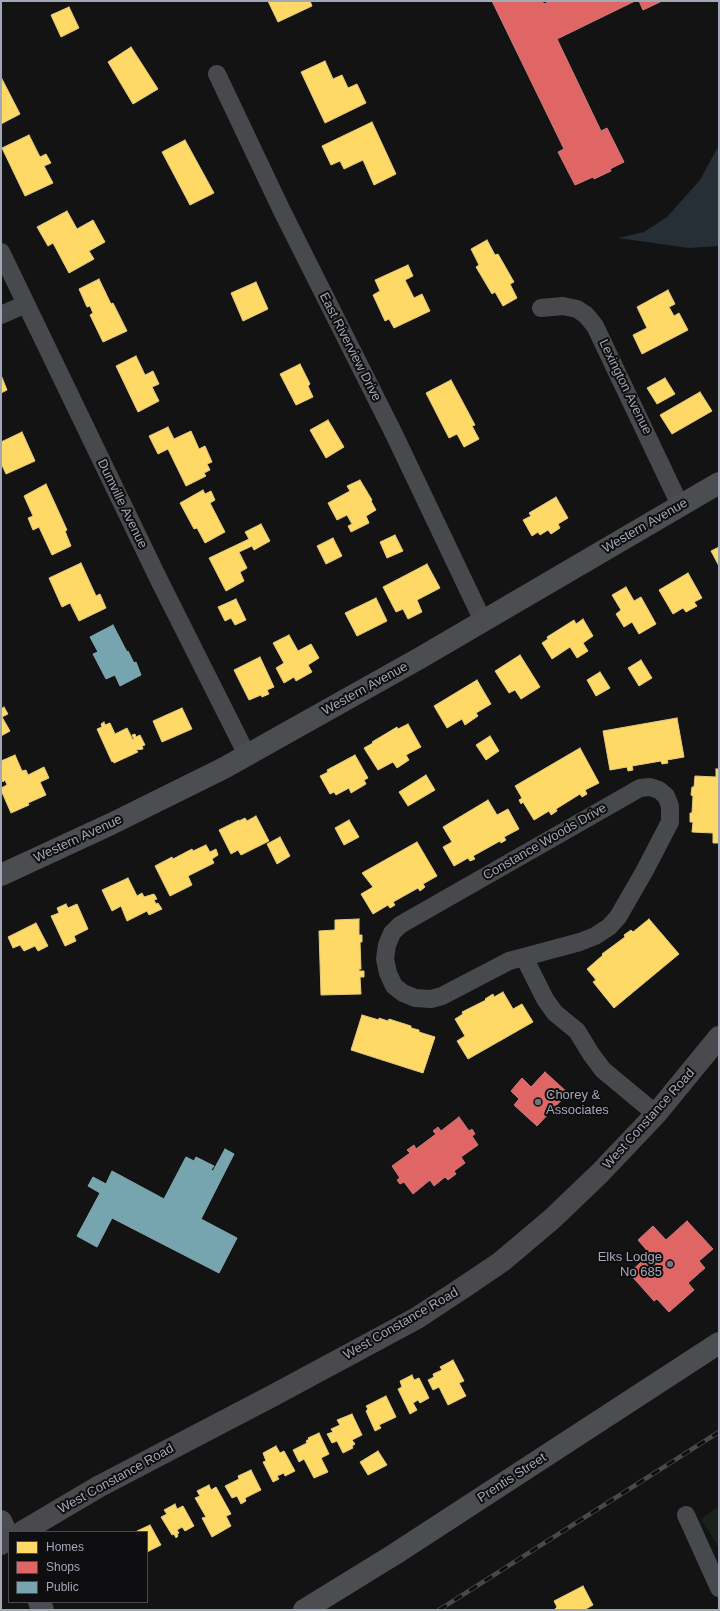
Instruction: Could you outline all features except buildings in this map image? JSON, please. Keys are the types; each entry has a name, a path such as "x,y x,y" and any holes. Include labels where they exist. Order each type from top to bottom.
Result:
{"main road":[{"name":"West Constance Road","path":"24,1531 98,1487 274,1396 417,1318 455,1294 500,1262 552,1219 600,1173 656,1114 719,1037"}],"street":[{"name":"East Riverview Drive","path":"217,74 282,211 393,432 483,621"},
{"name":"Dumville Avenue","path":"1,252 159,580 247,755"},
{"path":"1,316 26,304"},
{"name":"Lexington Avenue","path":"541,308 563,306 577,308 586,315 595,326 680,505"},
{"name":"Western Avenue","path":"1,875 118,820 247,755 483,621 719,483"},
{"name":"Constance Woods Drive","path":"650,787 659,790 666,796 670,806 670,822 644,872 618,917 609,927 595,936 580,942 524,956 509,961 442,996 431,999 415,998 402,993 394,986 388,973 385,959 387,945 392,933 400,925 640,788 650,787"},
{"path":"524,956 545,999 555,1013 577,1031 603,1070 656,1114"},
{"name":"Prentis Street","path":"304,1610 395,1554 719,1343"},
{"path":"686,1515 719,1588"},
{"path":"1,1521 8,1537"}],"shaded area":[{"path":"719,145 719,246 689,248 618,238 644,232 667,217 700,180"},
{"path":"719,1506 719,1548 701,1519"}],"railway":[{"path":"439,1610 719,1432"}],"place":[{"name":"Chorey & Associates","path":"538,1102"},
{"name":"Elks Lodge No 685","path":"670,1264"}]}
